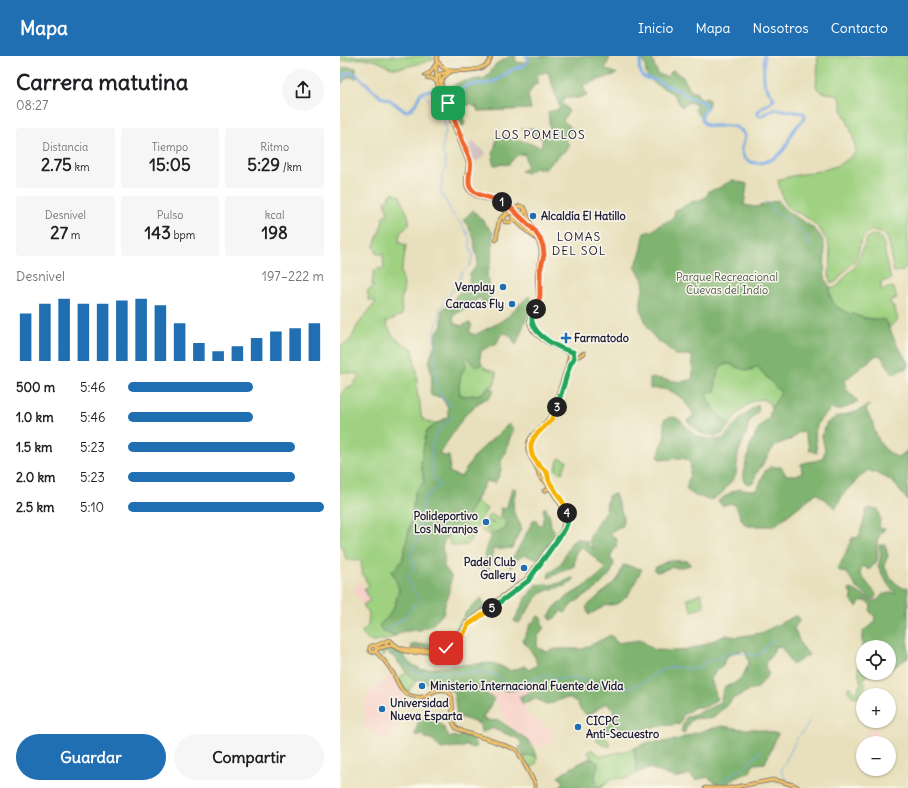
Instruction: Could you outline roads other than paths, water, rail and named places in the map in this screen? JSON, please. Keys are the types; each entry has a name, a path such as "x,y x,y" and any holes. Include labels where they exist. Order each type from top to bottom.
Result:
{"main road":[{"path":"437,56 439,84 467,161 468,167 466,182 468,189 473,194 496,201 503,205 532,231 538,240 542,251 537,272 538,297 530,315 530,323 534,332 542,339 572,353"},
{"path":"438,75 453,71 481,68 489,61 491,56"},
{"path":"437,61 443,68 453,71"},
{"path":"437,61 426,77 432,78 439,84"},
{"path":"439,84 445,76 453,71"},
{"path":"446,103 470,160 471,166 469,182 471,188 475,193 499,200 521,214 524,213 522,208 520,207 516,209"},
{"path":"503,205 513,218 530,235 538,240"},
{"path":"375,648 387,641 386,643 399,650 412,653 452,646 460,640 468,625 528,581 565,529 568,521 564,504 550,483 547,472 538,464 532,455 531,444 535,435 549,423 554,416 570,365 574,357 572,353 548,340 538,332 533,324 532,316 540,297 540,271 544,252 543,246 541,240 532,228 509,206"},
{"path":"496,240 499,222 502,216 520,206 524,207 532,228"},
{"path":"507,213 504,218 505,222 512,222 514,220 513,218"},
{"path":"375,648 390,644 413,650 434,648 453,643 459,638 468,622 526,579 560,533 565,521 563,508 551,489 540,477 529,452 528,445 534,433 550,417 572,353"},
{"path":"573,359 584,353"},
{"path":"539,474 541,471 545,470"},
{"path":"544,480 548,478"},
{"path":"544,491 551,489"},
{"path":"375,648 406,693 421,698 438,690 450,692 452,695 453,722 456,728 517,750 535,783 535,788"},
{"path":"705,788 730,788 773,780 794,784 799,788"}],"waterway":[{"path":"340,80 347,73 352,73 358,76 381,97 390,100 403,110 407,111 412,108 420,94 425,91 457,91 469,85 490,83 513,69 523,66 529,60 526,56"},
{"path":"642,56 639,67 643,77 656,80 689,97 705,103 706,108 701,117 707,125 730,126 741,130 745,136 742,147 743,155 747,160 756,163 766,162 780,154 786,146 793,131 805,117 803,113 775,109 761,116 758,115 757,113 774,99 764,83 764,56"},
{"path":"422,93 436,106 445,123 446,128 442,149 446,169 442,174 441,194 453,215 460,222 467,233 473,255 470,265 462,273 458,283 440,308 434,333 435,348"},
{"path":"765,201 776,213 792,222 805,233 810,248"},
{"path":"435,351 437,385 441,396 451,406"},
{"path":"386,634 390,627 403,619 419,600 419,597 416,595 407,578 413,566 413,561 410,554 417,540 417,535 421,529 425,496 439,486 433,475 431,465 431,453 434,441 439,429 454,416"},
{"path":"390,648 405,664 418,673 485,672 496,675 509,687 521,685 544,675 559,679 571,677 602,686 623,689 645,682 659,671 673,667 690,669 700,667 706,661 719,659 730,651 756,656 774,640"},
{"path":"800,735 809,721"},
{"path":"789,782 781,770 798,737"},
{"path":"722,782 732,774 744,768 762,750"}],"place":[{"name":"Alcaldía El Hatillo","path":"533,216"},
{"name":"Venplay","path":"503,287"},
{"name":"Caracas Fly","path":"512,304"},
{"name":"Farmatodo","path":"566,338"},
{"name":"Polideportivo Los Naranjos","path":"486,522"},
{"name":"Padel Club Gallery","path":"524,568"},
{"name":"Ministerio Internacional Fuente de Vida","path":"422,686"},
{"name":"Universidad Nueva Esparta","path":"382,709"},
{"name":"CICPC Anti-Secuestro","path":"578,727"}],"district":[{"name":"LOS POMELOS","path":"540,134"},
{"name":"LOMAS DEL SOL","path":"579,243"}],"park label":[{"name":"Parque Recreacional Cuevas del Indio","path":"727,283"}]}
